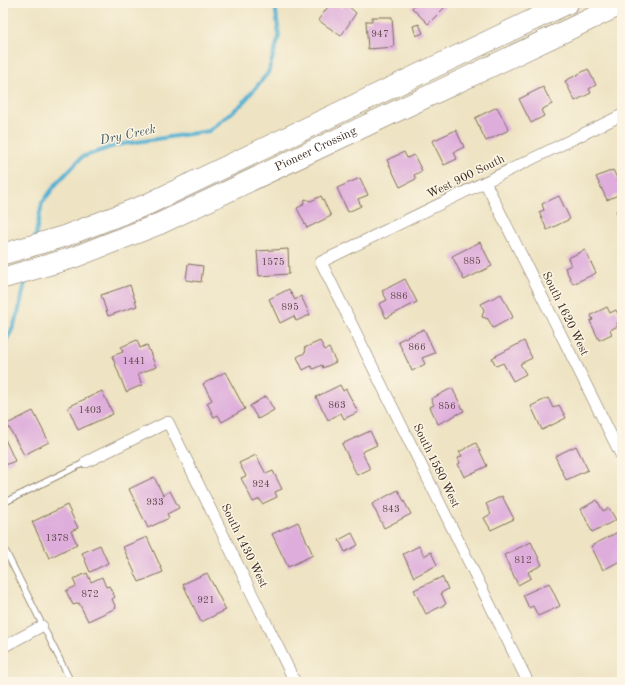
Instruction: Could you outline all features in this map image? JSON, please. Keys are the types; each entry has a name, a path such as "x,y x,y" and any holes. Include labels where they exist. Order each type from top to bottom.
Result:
{"highway":[{"name":"Pioneer Crossing","path":"3,254 33,246 148,204 568,3"},
{"name":"Pioneer Crossing","path":"20,273 72,258 159,224 622,4"}],"street":[{"name":"West 900 South","path":"321,262 622,115"},
{"name":"South 1620 West","path":"486,182 622,457"},
{"name":"South 1580 West","path":"321,262 528,682"},
{"name":"South 1430 West","path":"86,462 168,422 295,682"},
{"path":"3,647 42,626"}],"lane":[{"path":"3,503 86,462"},
{"path":"3,546 71,682"}],"building":[{"path":"331,3 334,3 341,8 345,3 356,13 341,36 318,20"},
{"path":"416,3 444,3 447,5 428,24 412,8"},
{"path":"372,17 392,17 394,47 368,49 366,21 372,21"},
{"path":"419,24 423,33 416,36 413,26"},
{"path":"588,69 596,85 589,89 591,93 575,101 565,81"},
{"path":"543,87 552,104 541,110 544,116 531,123 519,99"},
{"path":"497,107 509,130 486,141 475,118"},
{"path":"456,130 464,147 454,152 457,159 444,165 432,141"},
{"path":"404,152 407,158 414,155 422,171 414,175 416,179 400,187 387,160"},
{"path":"613,170 618,180 622,178 622,193 607,200 596,177"},
{"path":"360,178 368,195 358,199 361,206 348,212 337,188"},
{"path":"321,196 331,216 307,228 297,208 303,205 305,199 311,201"},
{"path":"559,196 570,219 547,230 539,212 544,210 542,204"},
{"path":"622,208 622,224 616,211"},
{"path":"480,242 492,266 464,280 452,256"},
{"path":"288,249 289,274 259,276 257,251"},
{"path":"585,250 596,273 573,284 565,268 571,265 568,258"},
{"path":"188,264 203,266 201,282 186,280"},
{"path":"405,279 417,302 386,318 379,304 387,300 382,291"},
{"path":"130,285 137,306 108,316 101,295"},
{"path":"289,289 295,300 301,296 310,315 296,321 294,316 280,323 269,299"},
{"path":"501,294 513,317 493,328 488,319 482,317 484,310 481,304"},
{"path":"607,307 610,313 616,310 621,320 617,323 618,326 610,330 612,334 599,340 590,321 593,320 591,315"},
{"path":"424,329 435,353 422,358 425,364 412,371 398,341"},
{"path":"137,340 140,348 147,345 156,367 138,374 142,385 126,392 112,356 123,352 121,347"},
{"path":"320,341 325,350 329,348 336,362 323,368 322,365 313,369 311,366 303,370 297,357 306,352 304,348"},
{"path":"524,341 532,358 520,364 526,374 513,381 503,363 496,366 492,358"},
{"path":"225,372 245,409 222,422 218,415 214,417 207,403 212,400 203,384"},
{"path":"340,385 343,391 346,389 358,412 344,419 341,413 328,420 316,397"},
{"path":"452,388 464,411 438,424 430,407 434,405 431,399"},
{"path":"102,391 113,414 78,430 68,407"},
{"path":"266,396 274,410 258,419 250,406"},
{"path":"548,398 553,408 559,405 566,418 542,430 531,406"},
{"path":"33,411 49,442 24,455 7,424"},
{"path":"370,431 377,445 362,452 370,469 357,475 342,444"},
{"path":"4,437 15,461 3,466 3,438"},
{"path":"476,443 487,466 464,477 458,464 460,463 458,458 462,456 459,452"},
{"path":"576,446 588,470 566,480 555,456"},
{"path":"256,455 266,474 273,471 282,489 275,492 277,497 262,504 260,499 253,502 241,478 246,476 239,463"},
{"path":"154,477 163,495 170,491 179,508 167,514 169,518 148,528 129,489"},
{"path":"398,490 411,514 384,528 372,504"},
{"path":"502,496 514,519 491,530 484,518 491,514 486,504"},
{"path":"597,500 603,511 609,508 616,520 592,532 581,509"},
{"path":"67,505 78,528 71,531 77,544 49,558 32,522"},
{"path":"298,522 313,555 288,567 272,534"},
{"path":"618,532 622,540 622,560 603,570 591,546"},
{"path":"352,533 358,545 345,552 339,540"},
{"path":"147,537 163,572 139,582 123,547"},
{"path":"531,542 542,565 528,572 531,578 518,585 504,555"},
{"path":"100,545 108,563 90,572 82,553"},
{"path":"419,546 424,556 431,552 437,565 414,577 403,554"},
{"path":"87,573 91,582 102,577 106,587 109,586 115,597 112,599 116,608 88,621 79,603 73,605 66,591 76,586 73,579"},
{"path":"207,573 226,610 201,622 183,584"},
{"path":"442,577 448,589 441,593 446,604 426,614 414,590"},
{"path":"549,583 560,606 538,616 533,606 529,608 523,595"}],"waterway":[{"name":"Dry Creek","path":"35,238 42,203 57,183 82,157 117,145 209,131 242,104 268,73 279,37 275,3"},
{"name":"Dry Creek","path":"3,345 15,322 26,278"}]}
